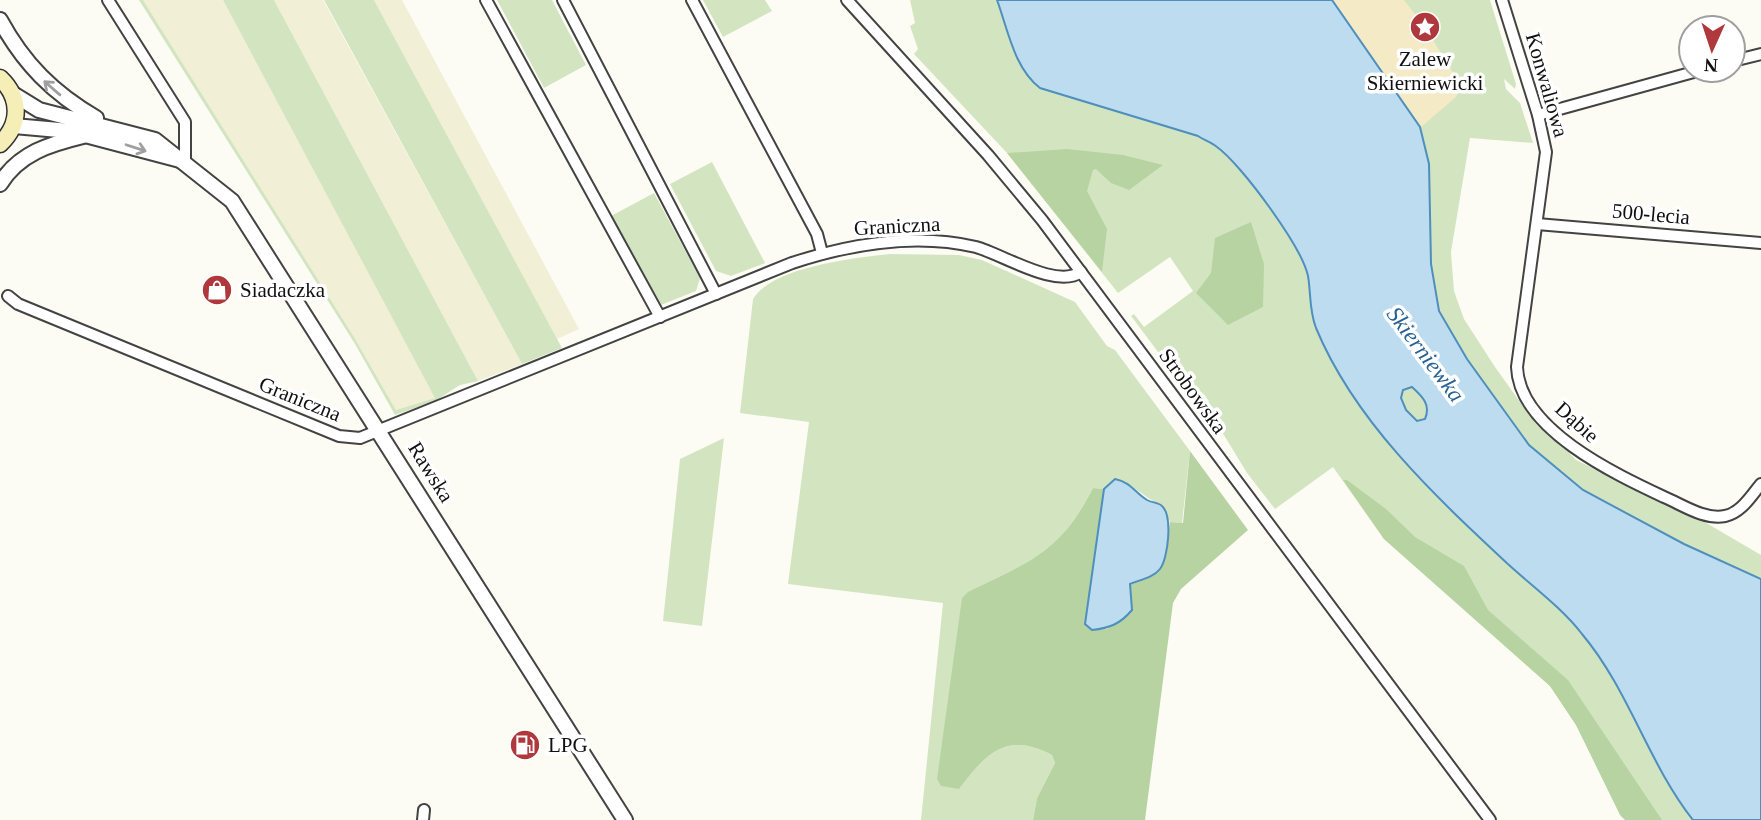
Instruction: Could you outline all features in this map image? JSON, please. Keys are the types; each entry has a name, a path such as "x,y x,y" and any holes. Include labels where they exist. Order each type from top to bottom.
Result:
{"main road":[{"path":"0,78 13,94 16,115 14,126 0,144"}],"street":[{"path":"108,0 185,122 185,160"},
{"path":"486,0 660,317"},
{"path":"563,0 716,294"},
{"path":"692,0 817,234 822,253"},
{"name":"Strobowska","path":"847,0 1009,178 1490,820"},
{"name":"Konwaliowa","path":"1502,0 1538,115 1545,152 1537,224"},
{"path":"0,20 22,57 47,84 68,102 109,125"},
{"path":"1538,115 1677,77"},
{"name":"Rawska","path":"13,94 38,110 109,125 155,140 185,160 232,201 250,224 625,820"},
{"name":"Rawska","path":"14,126 88,135 185,160"},
{"path":"0,184 13,167 32,153 88,135"},
{"name":"500-lecia","path":"1537,224 1761,243"},
{"name":"Dąbie","path":"1537,224 1517,367 1518,382 1533,408 1577,451 1611,472 1703,515 1727,516 1736,512 1761,484"},
{"name":"Graniczna","path":"8,296 18,304 339,436 360,438 822,253 869,244 933,241 990,251 1050,276 1068,277 1081,272"}],"shaded area":[{"path":"143,0 223,0 436,398 396,410 354,337"},
{"path":"274,0 323,0 522,364 478,381"},
{"path":"374,0 402,0 579,329 557,339"}],"green space":[{"path":"139,0 143,0 354,337 396,410 435,398 223,0 274,0 478,381 460,385 435,401 395,415 355,344"},
{"path":"324,0 374,0 562,348 522,364"},
{"path":"497,0 552,0 586,65 544,88"},
{"path":"703,0 765,0 772,11 723,37"},
{"path":"910,0 1490,0 1516,84 1515,89 1504,79 1506,89 1520,103 1533,143 1470,138 1451,252 1454,291 1464,319 1520,402 1576,460 1703,521 1761,555 1761,820 1625,820 1576,725 1550,686 1384,539 1333,467 1275,509 1247,473 1205,404 1209,401 1203,393 1199,396 1167,364 1131,316 1134,314 1144,327 1193,291 1170,257 1118,293 1007,153 914,54 918,49 910,26 915,23"},
{"path":"1067,149 1123,155 1163,165 1129,190 1111,183 1096,169 1093,170 1087,191 1107,229 1102,272 1007,153"},
{"path":"712,162 765,263 731,276 716,271 670,184"},
{"path":"654,193 700,278 696,291 661,305 611,216"},
{"path":"1251,222 1264,264 1263,307 1228,325 1196,293 1211,273 1215,238"},
{"path":"889,254 959,255 982,260 1075,302 1107,346 1115,350 1190,451 1182,523 1170,522 1161,505 1115,479 1104,489 1093,488 1070,526 1039,558 959,789 979,765 999,750 1022,745 1036,748 1052,755 1055,763 1037,798 1033,820 921,820 943,603 788,584 809,422 740,413 753,299 763,288 777,279 815,266"},
{"path":"724,438 702,626 663,621 680,459"},
{"path":"1190,451 1248,530 1181,589 1173,603 1145,820 1033,820 1037,798 1055,763 1052,755 1022,745 1010,746 989,756 959,789 941,786 937,779 962,598 968,592 1041,553 1068,528 1093,488 1104,489 1085,624 1092,630 1107,629 1132,610 1130,584 1158,568 1165,554 1170,522 1183,523"},
{"path":"1343,480 1347,480 1386,509 1415,537 1464,566 1488,610 1568,680 1662,820 1625,820 1620,815 1576,725 1550,686 1384,539"}],"sand":[{"path":"1332,0 1404,0 1425,27 1457,79 1460,88 1456,97 1420,128"}],"water":[{"name":"Zalew Skierniewicki","path":"997,0 1332,0 1420,127 1429,164 1431,264 1439,311 1467,359 1529,445 1583,490 1684,544 1761,579 1761,820 1693,820 1663,775 1613,679 1574,624 1453,512 1399,456 1352,395 1332,362 1316,328 1308,276 1295,246 1269,207 1228,156 1198,136 1040,88 1031,80 1018,59","holes":["1412,387 1425,402 1427,410 1425,419 1417,421 1406,410 1401,398 1403,390"]},
{"path":"1115,479 1129,485 1147,500 1162,506 1167,519 1167,547 1163,564 1157,572 1130,584 1132,610 1114,624 1092,630 1085,624 1104,489"}],"place":[{"name":"Zalew Skierniewicki","path":"1425,27"},
{"name":"Siadaczka","path":"217,290"},
{"name":"LPG","path":"525,745"}],"water label":[{"name":"Skierniewka","path":"1426,354"}]}
